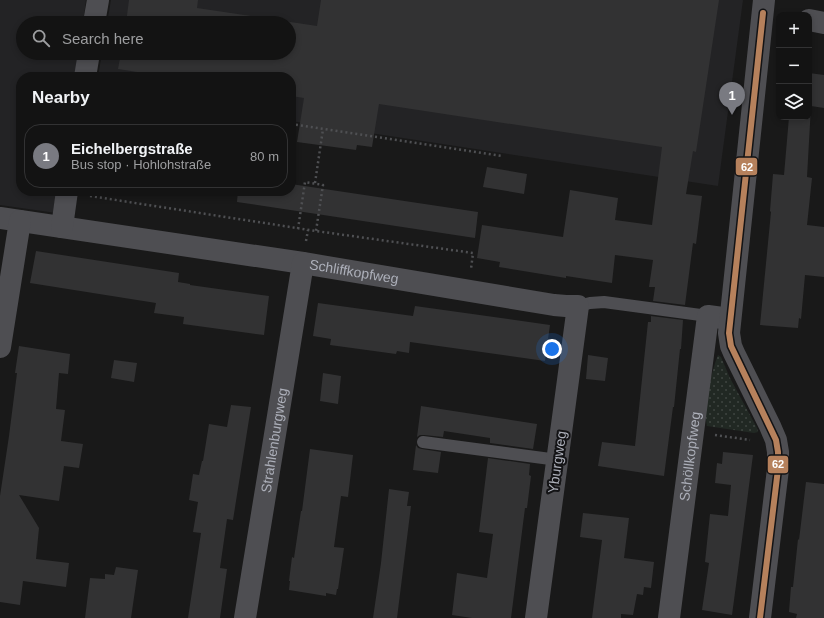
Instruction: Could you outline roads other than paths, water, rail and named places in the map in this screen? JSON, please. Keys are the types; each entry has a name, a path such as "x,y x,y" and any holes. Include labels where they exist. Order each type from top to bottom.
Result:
{"street":[{"path":"95,16 98,0"},
{"path":"760,618 778,469 778,452 777,443 770,426 734,354 729,333 769,10"},
{"path":"812,20 824,22"},
{"path":"86,72 88,60"},
{"path":"62,227 76,196"},
{"path":"0,347 10,219"},
{"name":"Schliffkopfweg","path":"10,219 303,263 566,306 578,306"},
{"name":"Strahlenburgweg","path":"245,618 303,263"},
{"name":"Yburgweg","path":"536,618 578,306"},
{"path":"708,316 730,319"},
{"name":"Schöllkopfweg","path":"669,618 708,316"}],"lane":[{"name":"Schliffkopfweg","path":"578,306 604,302 708,316"},
{"path":"423,442 558,460"}],"place":[{"name":"Eichelbergstraße","path":"732,115"}]}
